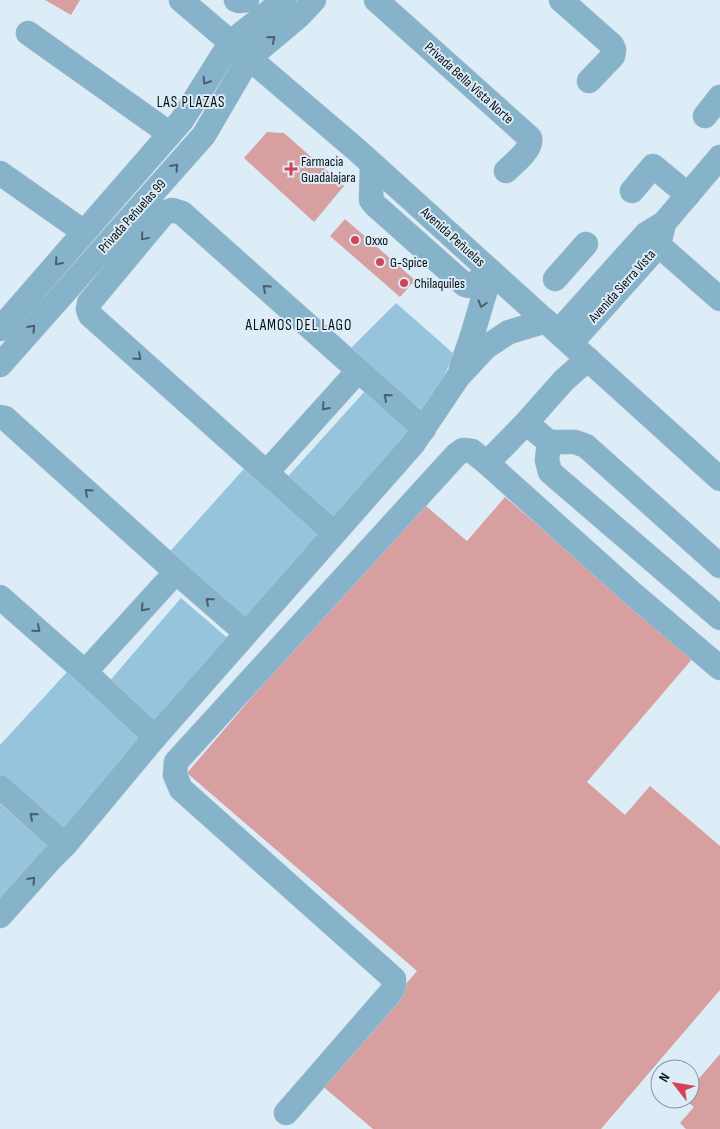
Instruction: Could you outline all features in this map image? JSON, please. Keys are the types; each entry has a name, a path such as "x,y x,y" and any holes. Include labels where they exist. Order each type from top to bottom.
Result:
{"street":[{"name":"Avenida Peñuelas","path":"181,0 372,164 720,479"},
{"path":"236,0 247,0"},
{"name":"Privada Peñuelas 99","path":"0,329 182,120 231,42 284,0"},
{"name":"Privada Peñuelas 99","path":"0,365 204,135 250,58 299,16 314,0"},
{"name":"Privada Bella Vista Norte","path":"376,0 530,138 529,148 506,171"},
{"path":"561,0 612,45 614,50 613,56 589,81"},
{"path":"28,33 170,134"},
{"path":"705,116 720,98"},
{"name":"Avenida Sierra Vista","path":"558,332 656,234 720,157"},
{"path":"632,191 660,159 688,195"},
{"name":"Privada Peñuelas 99","path":"0,173 84,232"},
{"path":"126,184 145,202"},
{"path":"334,534 90,314 88,309 89,303 164,213 172,210 182,213 424,429"},
{"path":"656,234 720,299"},
{"name":"Avenida Sierra Vista","path":"558,332 608,276 656,234"},
{"path":"555,279 583,247 608,276"},
{"path":"458,377 491,272"},
{"path":"42,282 60,297"},
{"path":"0,916 65,845 155,737 413,444 458,377 486,347 509,332 558,332"},
{"path":"487,463 564,380 588,359"},
{"path":"267,472 358,371"},
{"path":"0,417 5,418 246,633"},
{"path":"526,422 549,442 575,442 586,446 720,566"},
{"path":"549,442 547,460 550,472 720,618"},
{"path":"286,1113 392,991 394,979 180,789 175,775 176,762 456,455 463,450 472,452 487,463 633,594 720,668"},
{"path":"85,672 176,572"},
{"path":"0,597 155,737"},
{"path":"0,788 65,845"}],"shaded area":[{"path":"396,303 454,354 423,422 345,354"},
{"path":"366,390 412,435 335,526 282,483"},
{"path":"251,461 333,534 246,630 164,558"},
{"path":"181,598 231,641 156,730 107,684"},
{"path":"79,659 155,731 66,843 0,776 0,745"},
{"path":"0,804 50,847 0,904"}],"building":[{"path":"45,0 80,0 71,15"},
{"name":"Farmacia Guadalajara","path":"267,132 284,133 344,186 314,222 244,158"},
{"path":"345,219 415,280 400,297 330,236"},
{"path":"505,497 693,658 587,782 625,815 650,786 720,846 720,990 661,1059 650,1059 650,1072 601,1129 373,1129 320,1084 417,971 187,773 420,501 467,541"},
{"path":"720,1054 720,1129 686,1129 680,1123 692,1109 700,1109 700,1077"}],"place":[{"name":"Farmacia Guadalajara","path":"291,169"},
{"name":"Oxxo","path":"355,240"},
{"name":"G-Spice","path":"380,262"},
{"name":"Chilaquiles","path":"404,283"}],"district":[{"name":"LAS PLAZAS","path":"191,102"},
{"name":"ALAMOS DEL LAGO","path":"299,325"}]}
